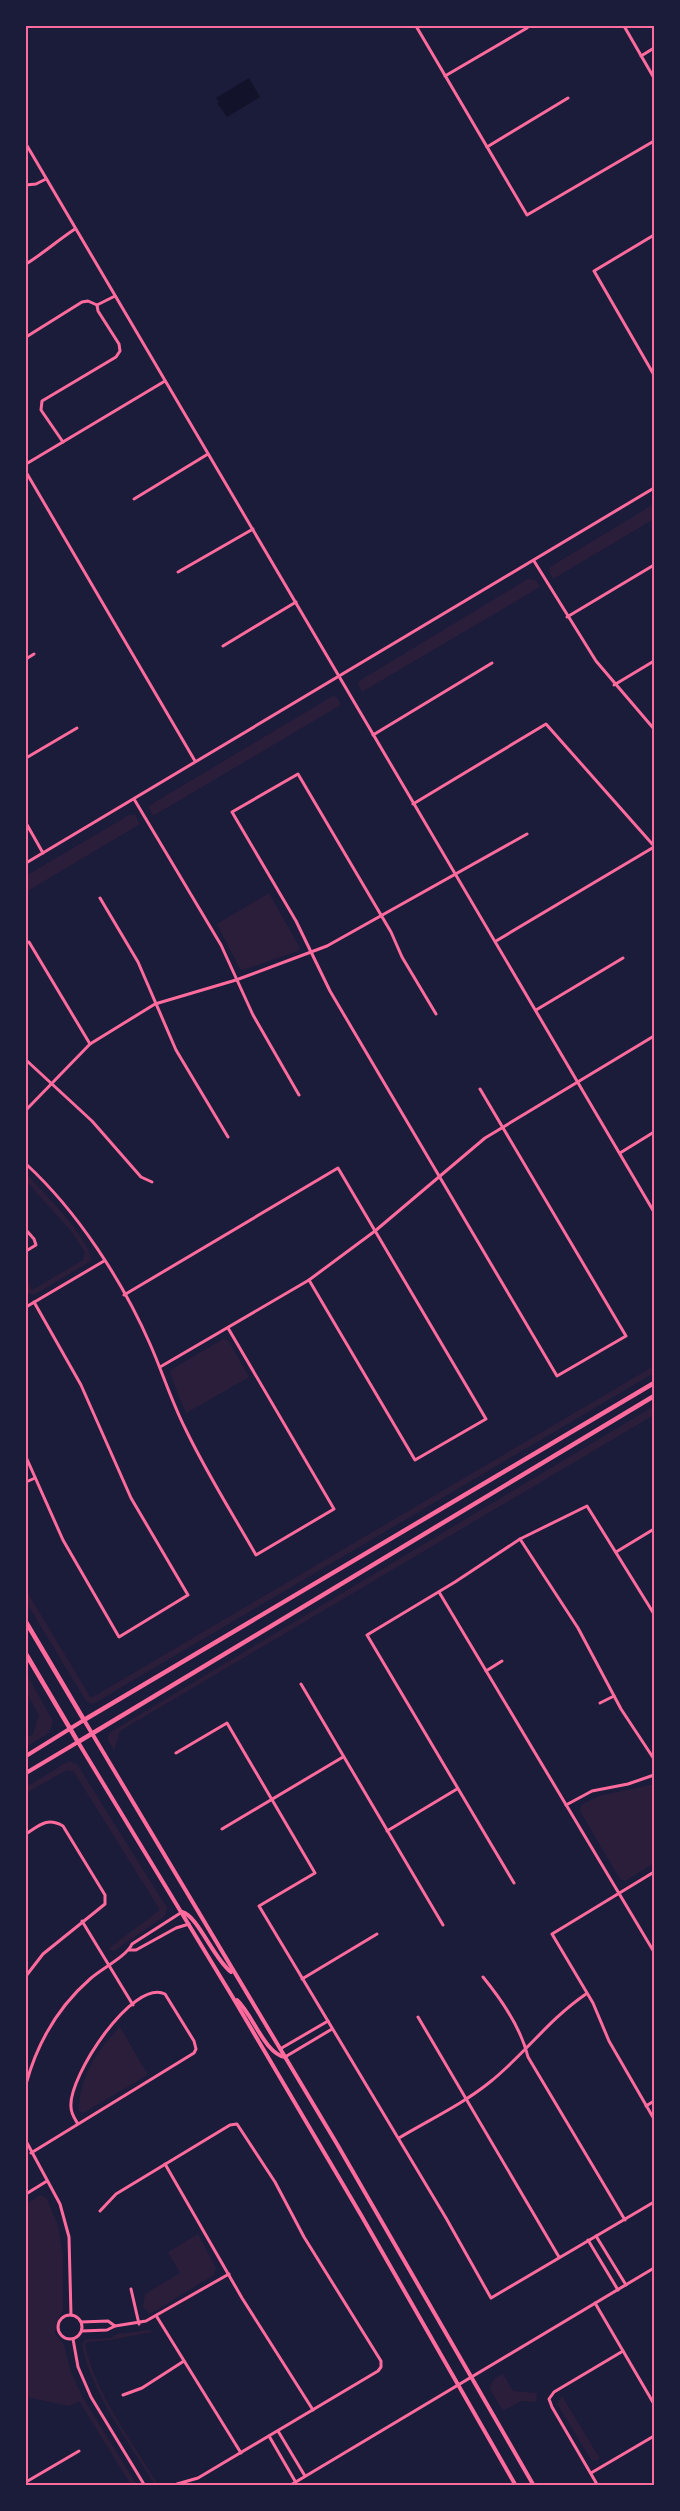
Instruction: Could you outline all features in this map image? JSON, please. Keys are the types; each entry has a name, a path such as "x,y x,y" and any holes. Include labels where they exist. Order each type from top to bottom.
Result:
{"main road":[{"path":"26,1755 654,1383"},
{"path":"26,1773 654,1396"},
{"path":"26,1622 285,2057 534,2486"},
{"path":"26,1654 232,1996 516,2484"},
{"path":"182,1912 191,1917 218,1961 234,1974"},
{"path":"232,1996 248,2012 272,2052 285,2057"}],"street":[{"path":"416,26 527,215 654,141"},
{"path":"624,26 654,78"},
{"path":"445,76 527,28"},
{"path":"641,56 654,48"},
{"path":"487,147 568,98"},
{"path":"26,144 340,677 453,874 496,941 654,1212"},
{"path":"26,185 36,184 46,179"},
{"path":"26,264 75,229"},
{"path":"654,235 594,272 654,375"},
{"path":"97,305 115,296"},
{"path":"26,337 82,302 88,301 97,305"},
{"path":"63,442 41,410 42,401 116,357 120,351 119,344 98,311 97,305"},
{"path":"26,464 165,381"},
{"path":"134,500 208,453"},
{"path":"26,472 195,761"},
{"path":"26,863 654,488"},
{"path":"178,572 253,529"},
{"path":"534,561 567,617 614,685 654,729"},
{"path":"567,617 654,565"},
{"path":"223,646 296,602"},
{"path":"26,659 34,654"},
{"path":"614,685 654,661"},
{"path":"373,735 492,663"},
{"path":"413,804 546,724 654,846 496,941"},
{"path":"26,758 77,728"},
{"path":"436,1014 402,957 382,916 298,774 232,812 296,921 330,991 557,1376 626,1336 480,1089"},
{"path":"134,799 221,945 253,1015 298,1095"},
{"path":"26,823 43,853"},
{"path":"26,1110 90,1044 155,1004 236,980 311,954 527,834"},
{"path":"100,898 138,962 176,1050 228,1137"},
{"path":"29,942 90,1044"},
{"path":"536,1010 623,958"},
{"path":"160,1367 309,1280 341,1258 467,1152 502,1127 654,1036"},
{"path":"26,1060 92,1121 141,1177 152,1182"},
{"path":"620,1153 654,1132"},
{"path":"26,1164 81,1226 104,1261 145,1333 173,1402 202,1463 256,1555 334,1509 228,1328"},
{"path":"124,1295 338,1168 486,1419 415,1460 309,1280"},
{"path":"26,1230 36,1245 26,1251"},
{"path":"26,1307 104,1261"},
{"path":"26,1457 63,1540 119,1637 188,1595 131,1498 81,1385 34,1302"},
{"path":"26,1482 34,1478"},
{"path":"514,1883 367,1635 439,1592 520,1539 587,1506 654,1614"},
{"path":"616,1552 654,1529"},
{"path":"520,1539 578,1628 614,1696 654,1759"},
{"path":"439,1592 654,1952"},
{"path":"486,1671 502,1661"},
{"path":"301,1684 443,1925"},
{"path":"600,1703 614,1696"},
{"path":"176,1753 227,1723 315,1873 259,1906 399,2138 491,2298 654,2202"},
{"path":"222,1829 343,1756"},
{"path":"566,1805 592,1791 628,1784 654,1775"},
{"path":"387,1831 457,1789"},
{"path":"26,1834 45,1822 54,1821 63,1826 105,1895 105,1904 99,1911 82,1921 43,1954 26,1976"},
{"path":"654,1872 552,1934 587,1994 613,2049 654,2120"},
{"path":"26,2084 37,2051 56,2018 79,1989 129,1950 132,1944 182,1912"},
{"path":"82,1921 133,2005"},
{"path":"129,1950 136,1950 176,1928 189,1924"},
{"path":"302,1979 377,1934"},
{"path":"483,1977 524,2040 528,2057 625,2220"},
{"path":"31,2153 190,2056 196,2049 195,2040 168,1997 161,1992 154,1992 133,2005 101,2038 83,2067 71,2101 72,2115 78,2124"},
{"path":"399,2138 489,2082 526,2048 546,2025 587,1994"},
{"path":"418,2017 559,2257"},
{"path":"280,2050 328,2021"},
{"path":"285,2057 333,2029"},
{"path":"646,2106 654,2101"},
{"path":"100,2211 116,2194 230,2125 237,2124 275,2182 322,2267 352,2310 381,2361 381,2367 313,2410 198,2478 177,2484"},
{"path":"26,2141 60,2204 69,2236 70,2315"},
{"path":"165,2163 229,2274 313,2410"},
{"path":"26,2194 47,2181"},
{"path":"596,2236 626,2285"},
{"path":"588,2240 618,2290"},
{"path":"289,2486 654,2268"},
{"path":"73,2339 82,2331 107,2330 115,2326 139,2324 157,2317 229,2274"},
{"path":"131,2289 139,2324"},
{"path":"595,2304 654,2404"},
{"path":"73,2339 62,2335 59,2328 60,2320 70,2315 77,2317 81,2322 82,2331"},
{"path":"157,2317 241,2453"},
{"path":"81,2322 108,2321 115,2326"},
{"path":"73,2339 78,2367 91,2397 145,2486"},
{"path":"598,2486 552,2408 549,2399 554,2392 623,2351"},
{"path":"123,2395 142,2388 184,2361"},
{"path":"278,2431 305,2476"},
{"path":"269,2436 295,2481"},
{"path":"591,2474 654,2436"},
{"path":"26,2482 79,2451"}],"shaded area":[{"path":"249,78 260,97 227,117 216,98"},
{"path":"654,504 654,519 553,579 549,571 550,567"},
{"path":"528,579 536,580 540,587 362,692 359,681"},
{"path":"333,696 337,697 341,705 153,816 150,805"},
{"path":"129,815 135,815 140,824 26,892 26,876"},
{"path":"269,893 300,948 298,951 243,970 240,969 217,924"},
{"path":"26,1174 75,1229 89,1252 91,1261 34,1295 27,1293 26,1279 32,1290 83,1260 85,1252 71,1231 26,1181"},
{"path":"223,1339 228,1340 249,1377 186,1413 170,1374 172,1369"},
{"path":"654,1366 654,1373 93,1704 86,1701 26,1602 26,1590 91,1698"},
{"path":"654,1406 654,1415 120,1731 114,1751 108,1740 109,1733"},
{"path":"26,1673 53,1721 49,1733 26,1747 26,1738 33,1734 39,1715 26,1692"},
{"path":"69,1761 77,1764 167,1908 165,1916 114,1951 108,1949 160,1910 74,1772 67,1770 26,1793 26,1787"},
{"path":"654,1784 654,1863 625,1881 620,1879 580,1811 581,1805 599,1796"},
{"path":"120,2027 148,2075 83,2113 79,2111 86,2076 97,2055"},
{"path":"40,2195 46,2197 58,2225 63,2255 63,2311 56,2322 55,2333 64,2345 71,2372 83,2398 137,2485 131,2485 79,2401 69,2406 26,2397 26,2204"},
{"path":"198,2234 216,2268 214,2275 150,2314 143,2307 145,2294 180,2273 168,2252"},
{"path":"149,2330 153,2332 87,2342 85,2345 90,2364 106,2400 158,2485 155,2485 102,2399 82,2344 86,2339 111,2338 117,2334"},
{"path":"503,2374 513,2391 537,2393 536,2402 521,2401 503,2411 490,2389 493,2380"},
{"path":"562,2396 600,2459 592,2461 557,2404"}]}
